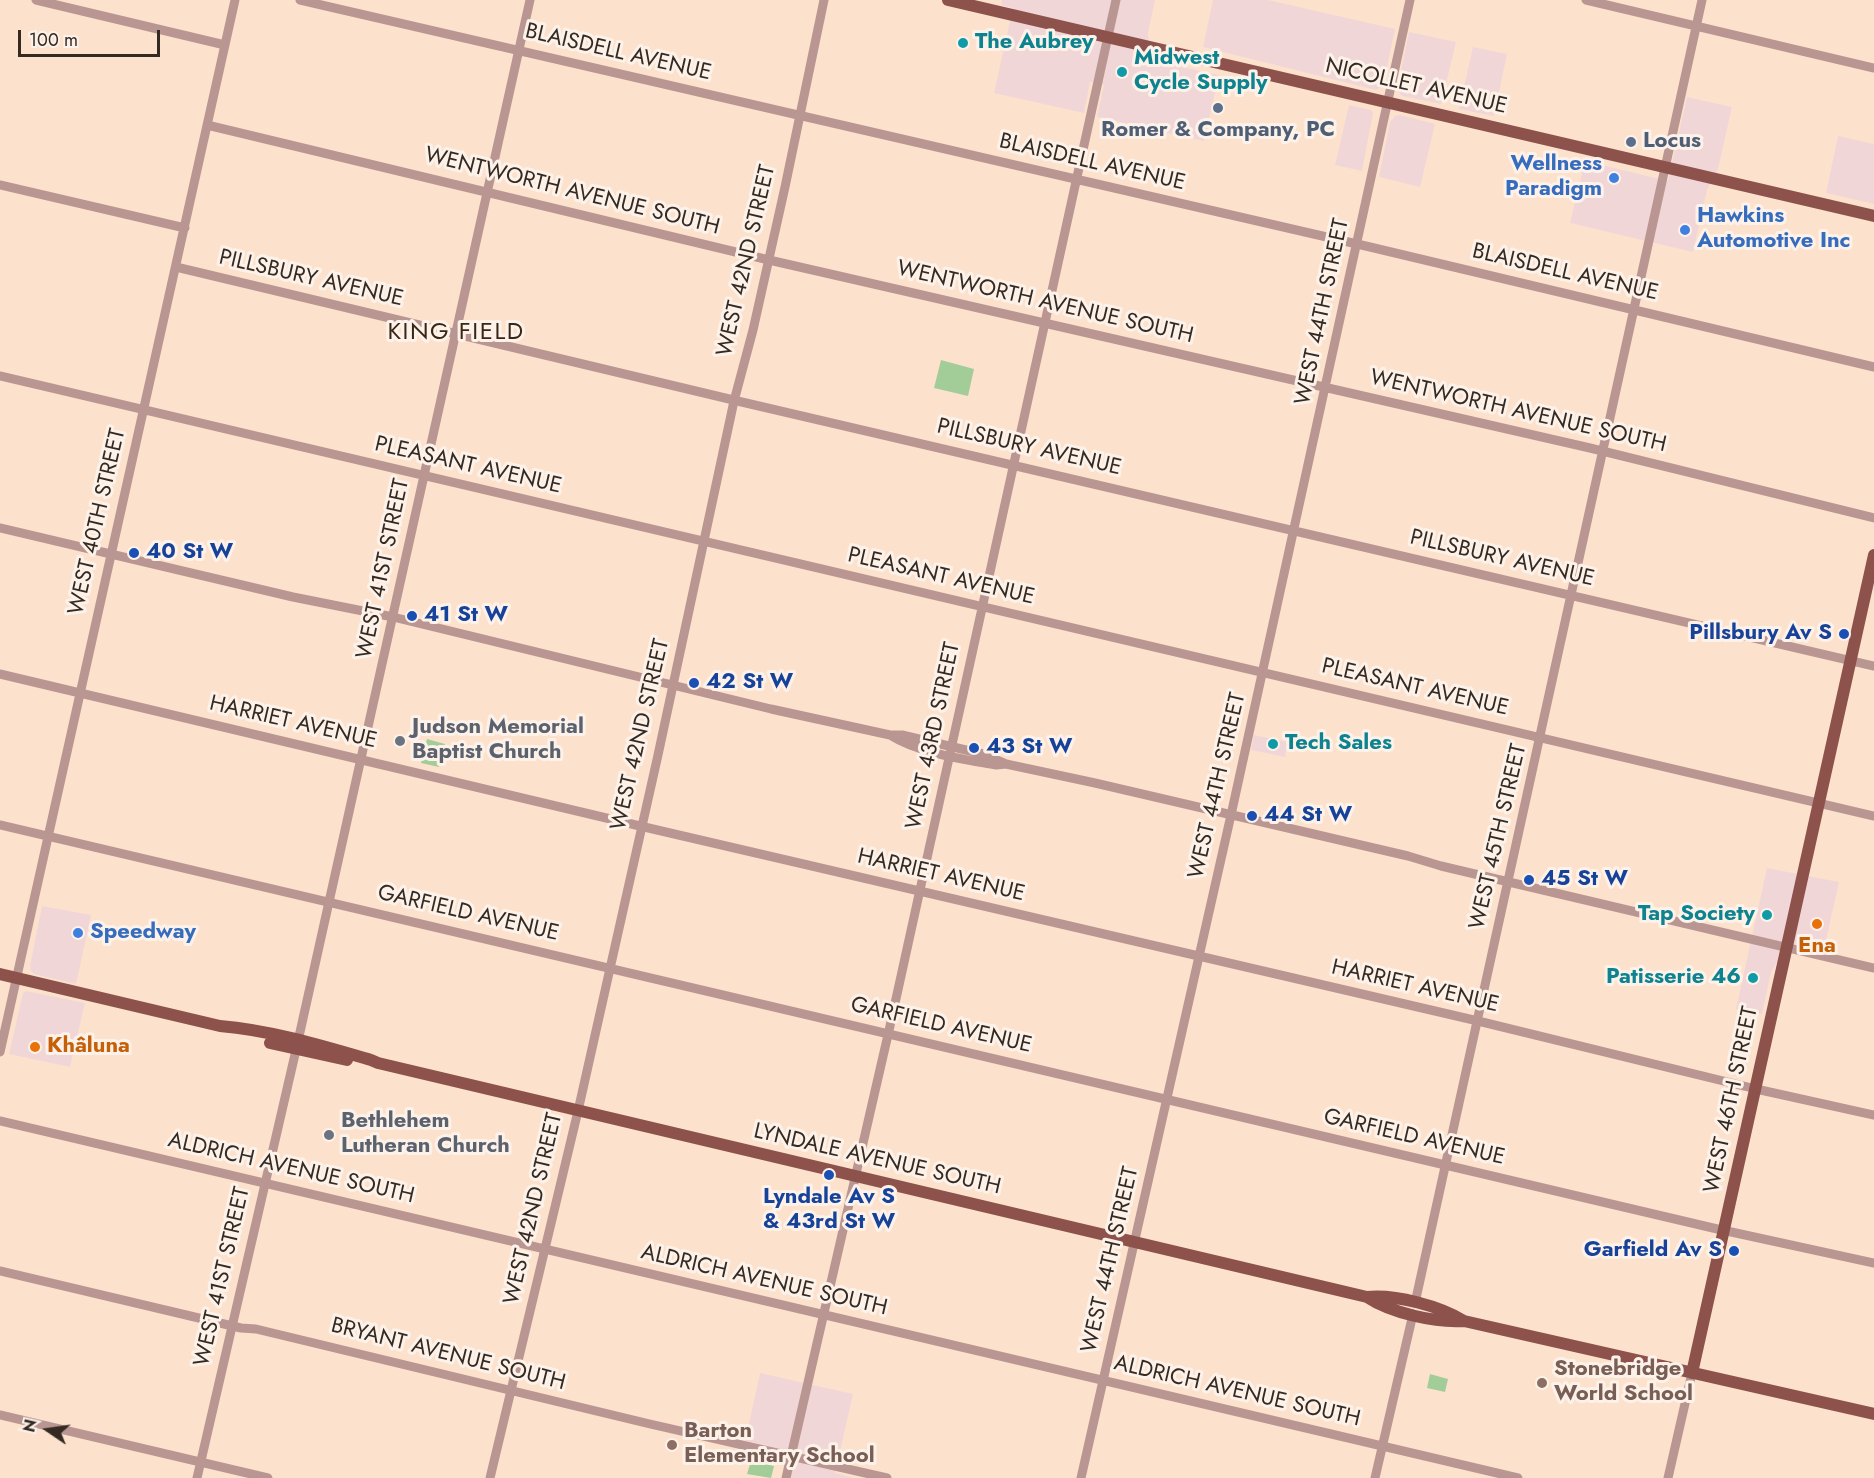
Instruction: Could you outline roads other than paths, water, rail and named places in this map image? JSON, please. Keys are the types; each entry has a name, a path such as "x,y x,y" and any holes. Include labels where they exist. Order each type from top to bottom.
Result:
{"main road":[{"name":"NICOLLET AVENUE","path":"948,0 1874,216"},
{"name":"WEST 46TH STREET","path":"1692,1373 1874,555"},
{"name":"LYNDALE AVENUE SOUTH","path":"0,974 220,1026 237,1027 297,1046 371,1059 378,1063 578,1111 1367,1297 1380,1305 1454,1315 1464,1321 1874,1414"}],"street":[{"path":"36,0 225,45"},
{"name":"WEST 40TH STREET","path":"0,1052 235,0"},
{"name":"BLAISDELL AVENUE","path":"300,0 1358,244 1874,367"},
{"name":"WEST 41ST STREET","path":"197,1478 362,759 530,0"},
{"name":"WEST 42ND STREET","path":"490,1478 578,1111 824,0"},
{"name":"WEST 43RD STREET","path":"786,1478 889,1033 1116,0"},
{"name":"WEST 44TH STREET","path":"1081,1478 1263,673 1410,0"},
{"path":"1586,0 1874,68"},
{"name":"WEST 45TH STREET","path":"1375,1478 1509,882 1702,0"},
{"name":"WENTWORTH AVENUE SOUTH","path":"207,125 768,260 1326,387 1874,518"},
{"path":"0,185 185,228"},
{"name":"PILLSBURY AVENUE","path":"176,267 734,400 1874,666"},
{"name":"PLEASANT AVENUE","path":"0,376 703,543 983,606 1874,816"},
{"path":"0,528 293,597 393,617 672,685 890,735 902,735 951,751 990,756 1006,764 1231,815 1874,968"},
{"name":"HARRIET AVENUE","path":"0,674 1478,1021 1756,1089 1874,1114"},
{"name":"GARFIELD AVENUE","path":"0,825 1724,1231 1874,1263"},
{"name":"ALDRICH AVENUE SOUTH","path":"0,1121 1518,1478"},
{"name":"BRYANT AVENUE SOUTH","path":"0,1271 887,1478"},
{"name":"WEST 46TH STREET","path":"1668,1478 1692,1373"},
{"path":"0,1415 268,1478"}],"place":[{"name":"The Aubrey","path":"963,43"},
{"name":"Midwest Cycle Supply","path":"1122,72"},
{"name":"Romer & Company, PC","path":"1218,108"},
{"name":"Locus","path":"1631,142"},
{"name":"Wellness Paradigm","path":"1614,178"},
{"name":"Hawkins Automotive Inc","path":"1685,230"},
{"name":"40 St W","path":"134,553"},
{"name":"41 St W","path":"412,616"},
{"name":"Pillsbury Av S","path":"1844,634"},
{"name":"42 St W","path":"694,683"},
{"name":"Judson Memorial Baptist Church","path":"400,741"},
{"name":"Tech Sales","path":"1273,744"},
{"name":"43 St W","path":"974,748"},
{"name":"44 St W","path":"1252,816"},
{"name":"45 St W","path":"1529,880"},
{"name":"Tap Society","path":"1767,915"},
{"name":"Ena","path":"1817,924"},
{"name":"Speedway","path":"78,933"},
{"name":"Patisserie 46","path":"1753,978"},
{"name":"Khâluna","path":"35,1047"},
{"name":"Bethlehem Lutheran Church","path":"329,1135"},
{"name":"Lyndale Av S & 43rd St W","path":"829,1175"},
{"name":"Garfield Av S","path":"1734,1251"},
{"name":"Stonebridge World School","path":"1542,1383"},
{"name":"Barton Elementary School","path":"672,1445"}],"district":[{"name":"KING FIELD","path":"456,333"}]}
